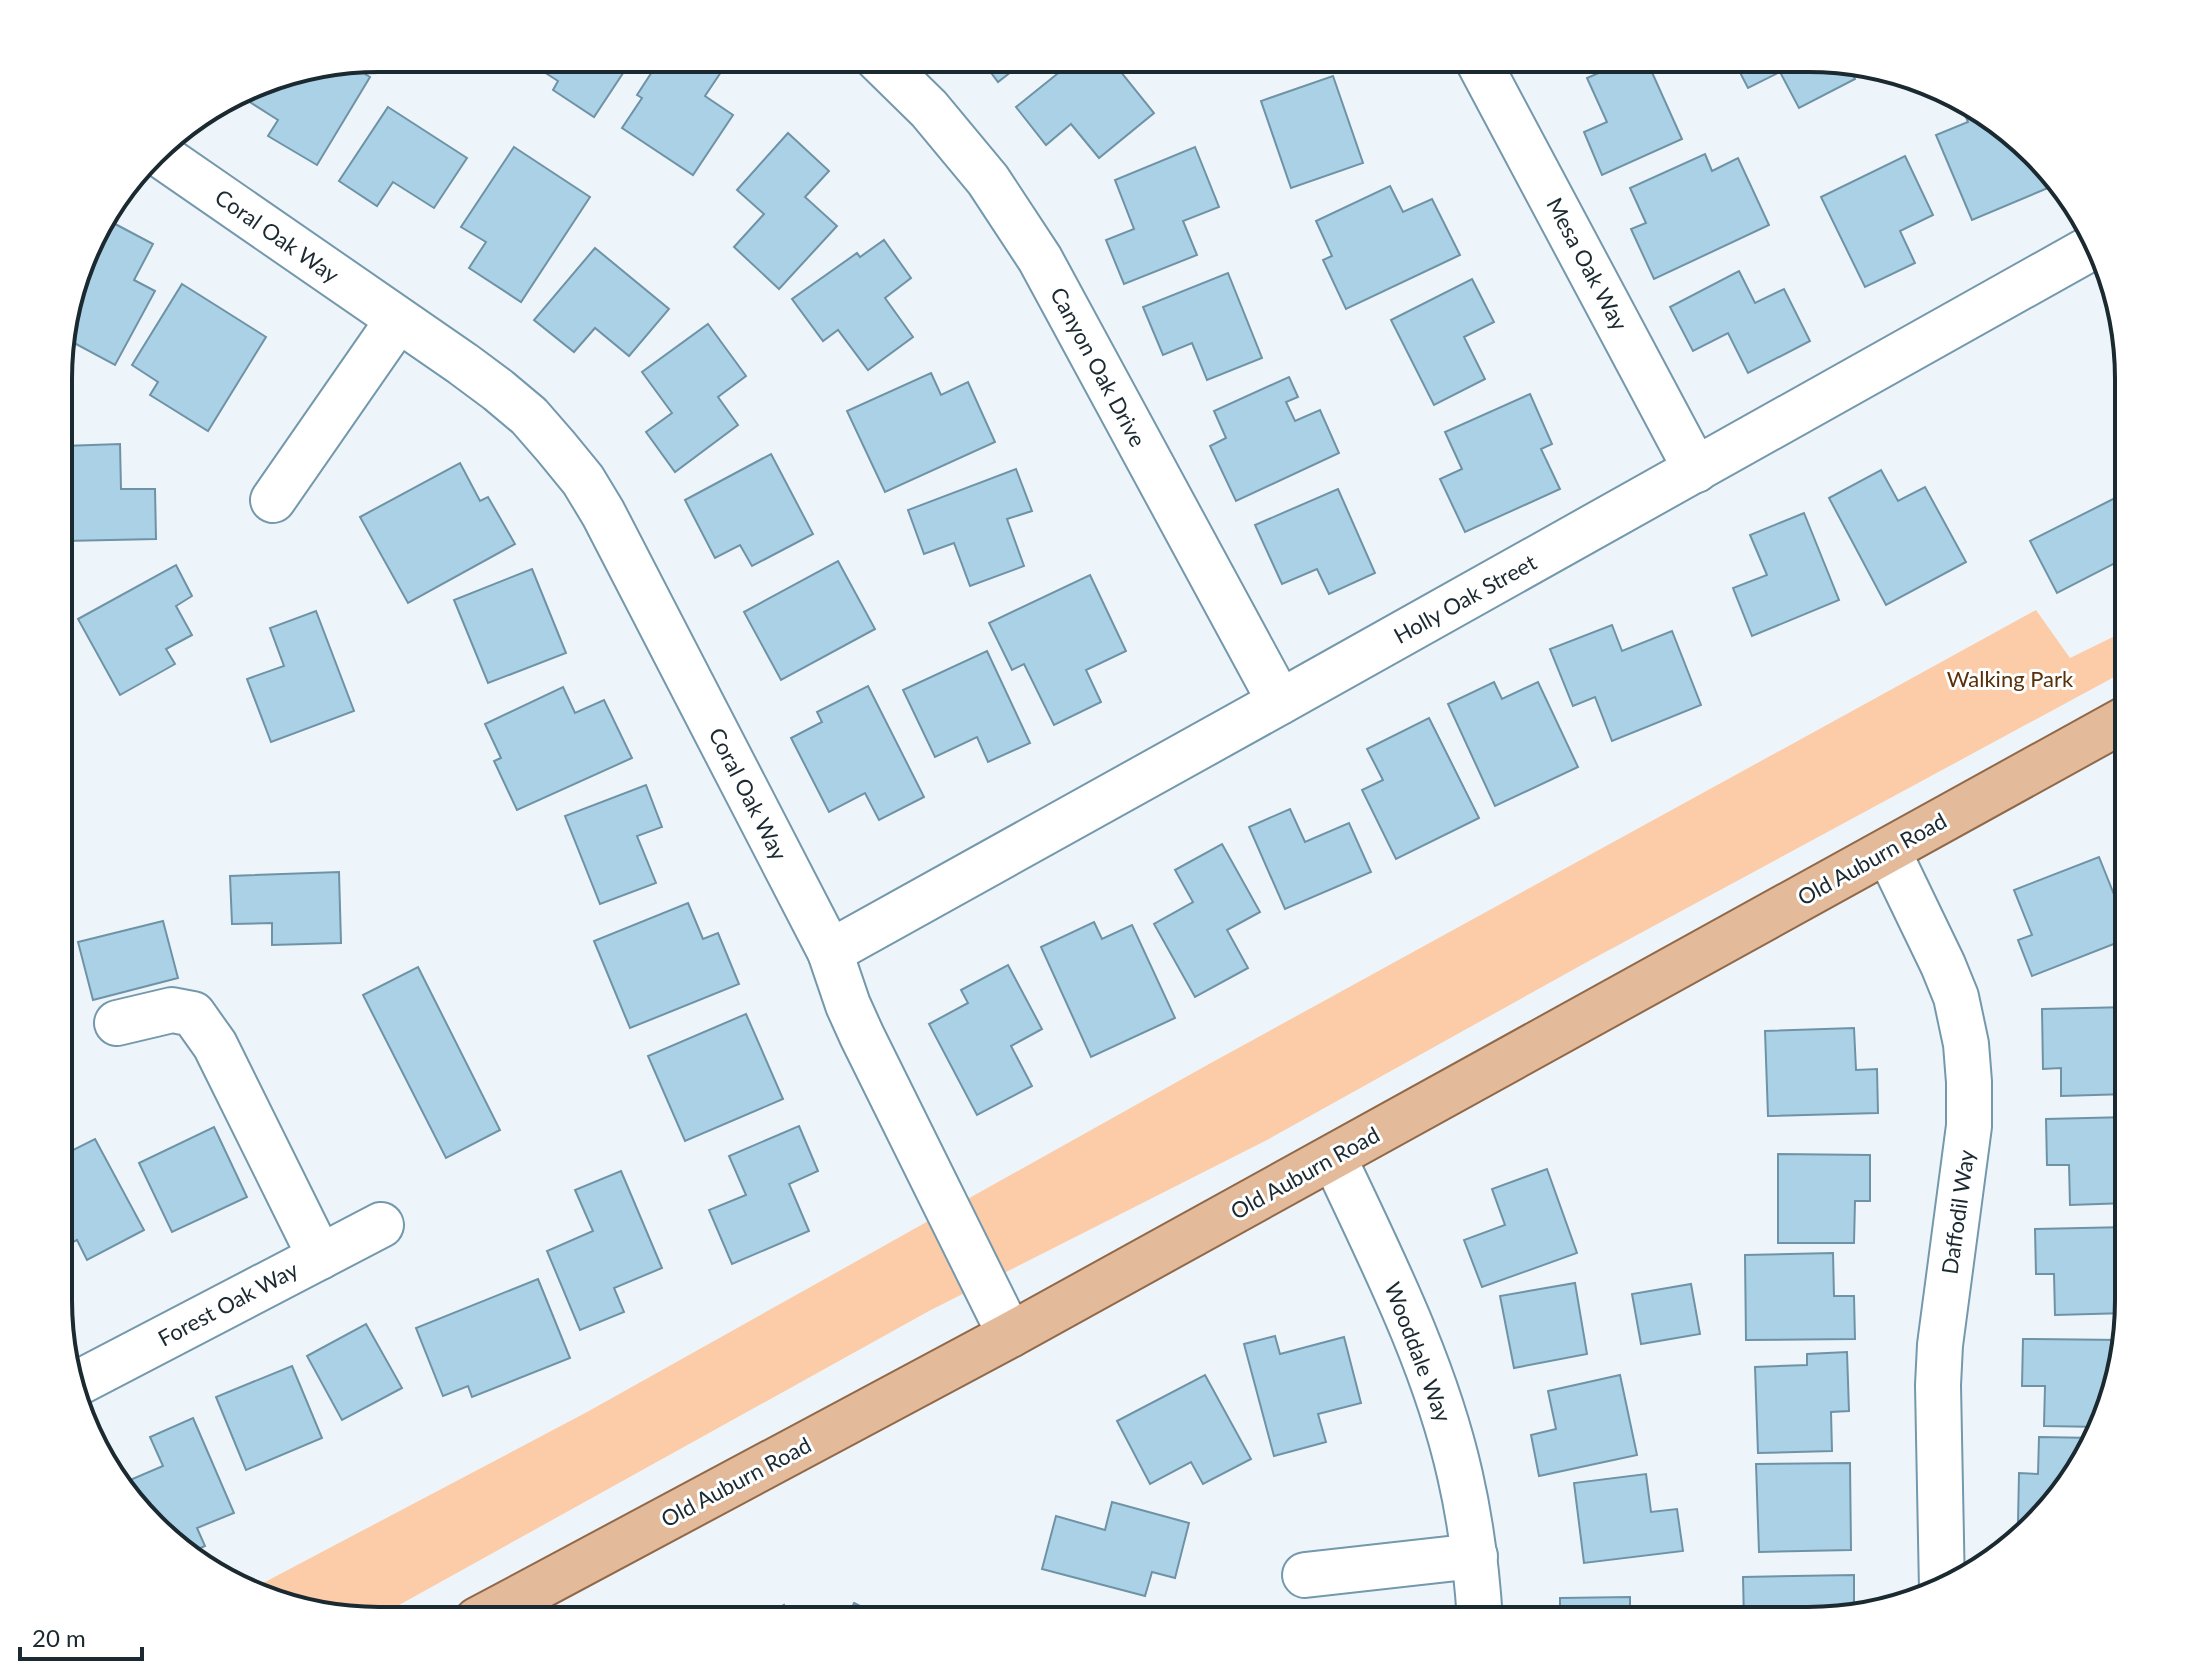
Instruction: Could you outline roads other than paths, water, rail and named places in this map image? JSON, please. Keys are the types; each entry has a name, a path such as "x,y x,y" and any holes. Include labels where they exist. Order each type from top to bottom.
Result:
{"main road":[{"name":"Old Auburn Road","path":"501,1607 1334,1158 2115,725"}],"street":[{"name":"Canyon Oak Drive","path":"891,72 929,109 988,180 1040,259 1280,702"},
{"name":"Mesa Oak Way","path":"1484,72 1696,470"},
{"name":"Coral Oak Way","path":"166,159 463,364 529,416 583,480 603,513 830,952 862,1036 1010,1335"},
{"name":"Holly Oak Street","path":"830,952 2087,250"},
{"path":"273,500 398,320"},
{"name":"Daffodil Way","path":"1888,851 1956,997 1966,1044 1969,1082 1969,1126 1938,1372 1942,1576"},
{"path":"117,1023 172,1010 193,1014 215,1045 320,1257"},
{"name":"Wooddale Way","path":"1334,1158 1394,1285 1450,1437 1461,1476 1475,1556 1479,1607"},
{"name":"Forest Oak Way","path":"82,1381 381,1225"},
{"path":"1305,1575 1475,1556"}],"park label":[{"name":"Walking Park","path":"2010,679"}]}
